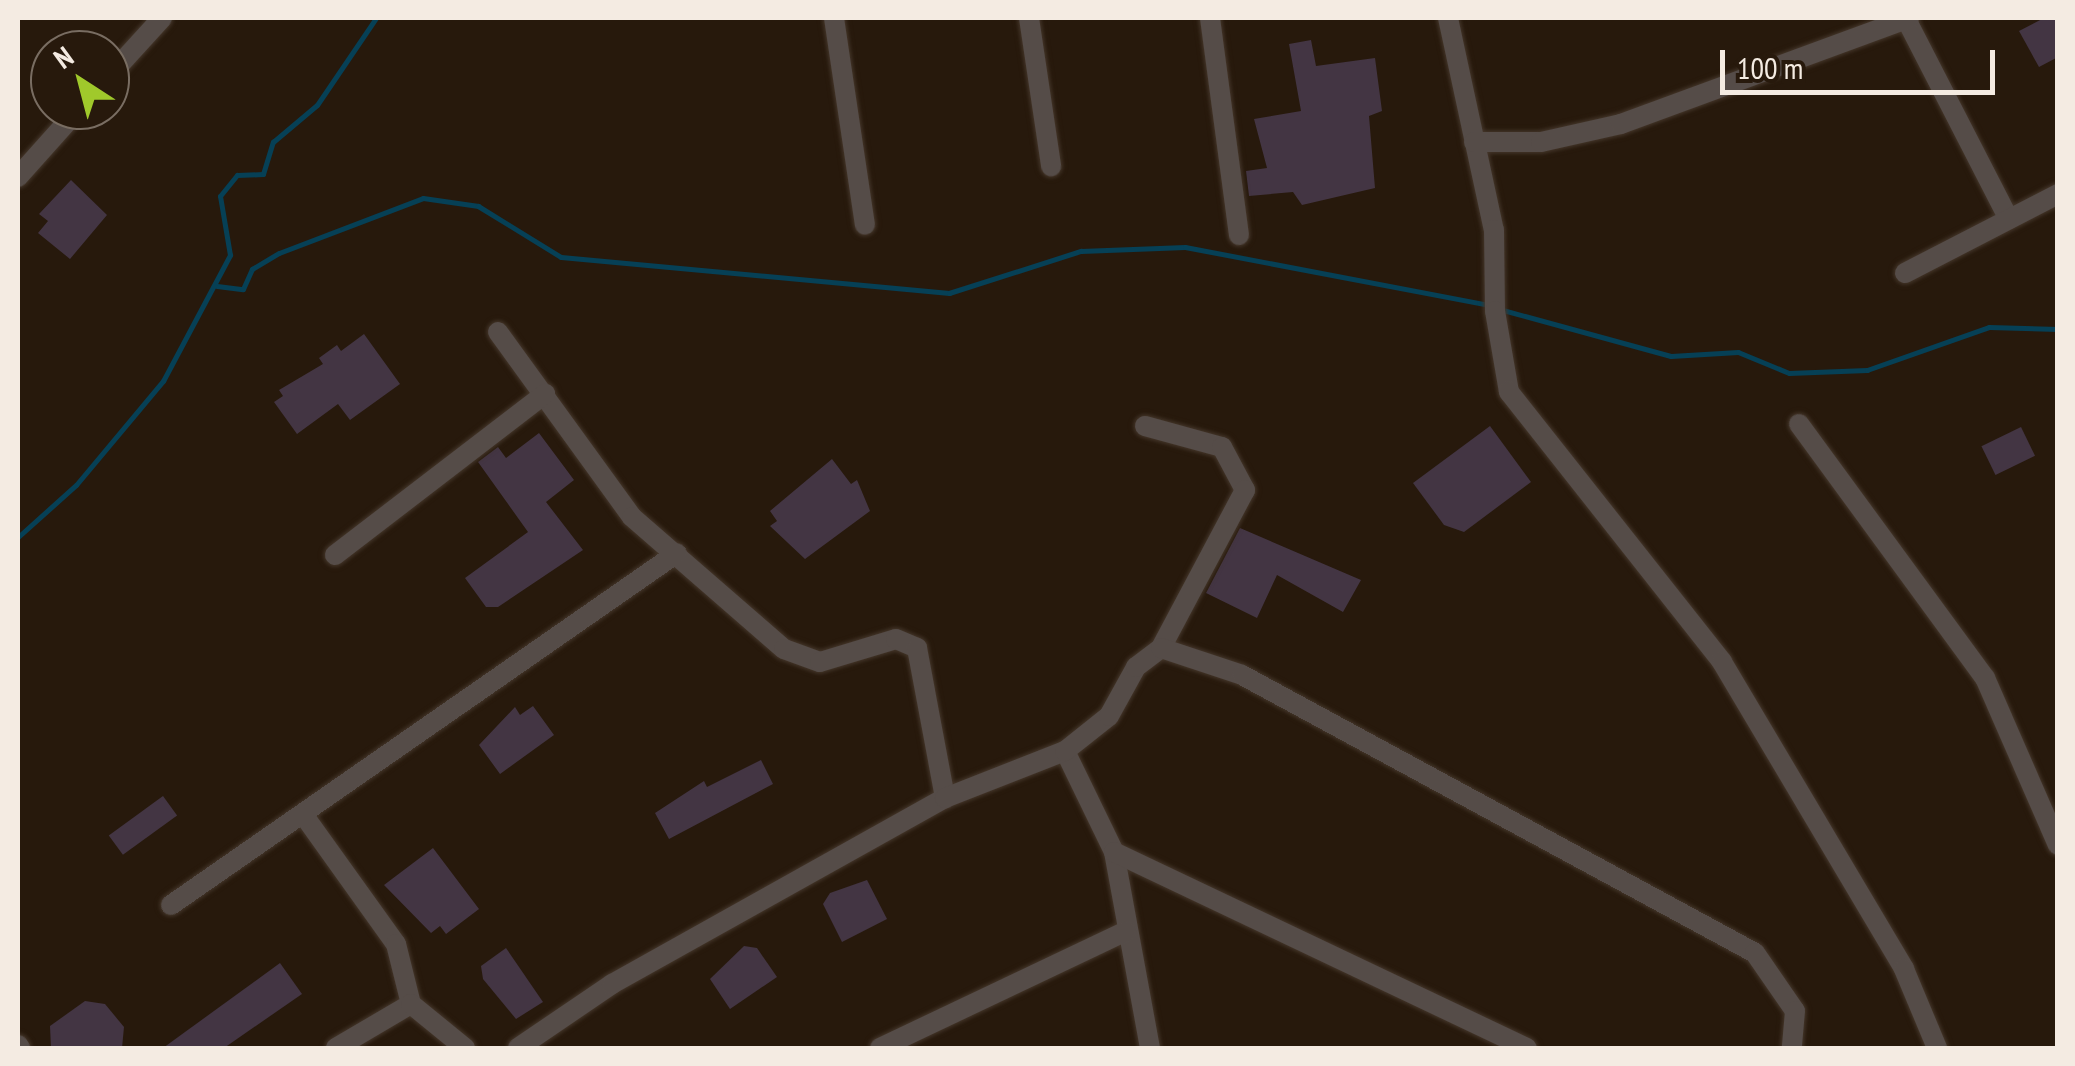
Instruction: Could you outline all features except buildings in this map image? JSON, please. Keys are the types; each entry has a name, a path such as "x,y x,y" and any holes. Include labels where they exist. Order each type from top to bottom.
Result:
{"street":[{"path":"130,53 162,18"},
{"path":"834,18 866,225"},
{"path":"1028,18 1050,166"},
{"path":"1210,18 1239,236"},
{"path":"1448,18 1494,230 1495,306 1510,392 1525,420 1722,662 1904,969 1937,1048"},
{"path":"1474,142 1541,142 1621,124 1907,18 2009,219"},
{"path":"18,178 60,130"},
{"path":"1905,273 2058,194"},
{"path":"498,332 632,516 799,658 820,662 896,638 917,648 945,798"},
{"path":"335,555 545,394"},
{"path":"1799,424 1985,678 2058,845"},
{"path":"518,1048 612,984 945,798 1066,752 1109,716 1136,667 1161,648 1245,490 1222,448 1146,426"},
{"path":"171,905 305,816 677,553"},
{"path":"1161,648 1242,675 1755,953 1795,1011 1792,1048"},
{"path":"1066,752 1114,852 1150,1048"},
{"path":"305,816 396,944 411,1004 465,1048"},
{"path":"1114,852 1526,1048"},
{"path":"880,1048 1126,931"},
{"path":"336,1048 411,1004"}],"waterway":[{"path":"18,537 76,485 163,381 230,255 220,196 237,175 263,174 273,142 317,105 376,18"},
{"path":"217,286 243,289 252,269 279,253 423,198 478,206 561,257 949,293 1081,251 1185,247 1488,305"},
{"path":"1499,309 1671,356 1738,352 1789,373 1867,370 1989,327 2058,329"}]}
